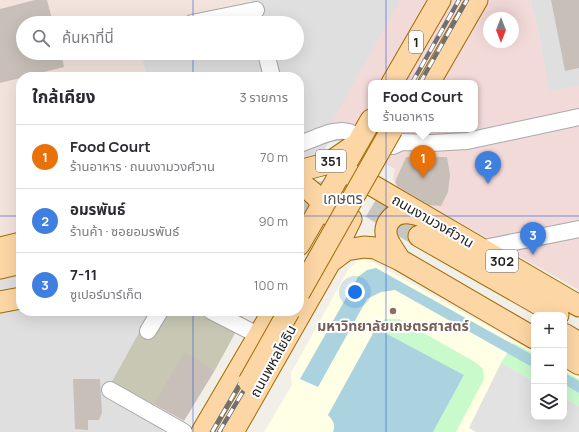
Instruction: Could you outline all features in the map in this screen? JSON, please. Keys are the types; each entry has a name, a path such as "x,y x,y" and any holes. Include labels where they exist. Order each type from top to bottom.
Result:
{"main road":[{"name":"1","path":"394,80 440,0"},
{"path":"419,80 443,27 450,0"},
{"path":"405,80 443,27 466,0"},
{"path":"431,80 477,0"},
{"path":"304,285 396,135"},
{"name":"ถนนพหลโยธิน","path":"304,235 326,210 357,186 396,135"},
{"path":"366,137 357,186 362,228 375,248"},
{"path":"304,257 366,137"},
{"name":"351","path":"304,170 329,163 366,137"},
{"path":"304,173 357,186"},
{"path":"304,186 308,188 326,210 332,221 333,256"},
{"path":"326,210 357,186"},
{"name":"ถนนพหลโยธิน","path":"304,307 333,256 357,186"},
{"name":"ถนนงามวงศ์วาน","path":"357,186 414,240 531,336"},
{"name":"ถนนงามวงศ์วาน","path":"414,240 552,312"},
{"name":"ถนนงามวงศ์วาน","path":"414,240 531,315"},
{"name":"ถนนงามวงศ์วาน","path":"333,256 346,250 364,247 375,248 414,240 479,249 579,306"},
{"path":"0,248 16,244"},
{"path":"0,268 16,264"},
{"path":"0,282 16,278"},
{"path":"0,302 16,299"},
{"path":"193,432 261,316"},
{"name":"ถนนพหลโยธิน","path":"220,432 242,378 261,316"},
{"name":"ถนนพหลโยธิน","path":"202,432 242,378 285,316"},
{"path":"287,337 291,324 290,316"},
{"name":"ถนนพหลโยธิน","path":"233,432 299,316"},
{"path":"567,320 579,327"},
{"path":"567,336 579,343"},
{"path":"567,357 579,364"}],"street":[{"path":"230,16 257,11"},
{"path":"268,60 271,72"},
{"path":"396,135 402,142 431,143 467,141 579,117"},
{"path":"304,143 332,132 341,131 366,137"},
{"path":"479,249 579,229"},
{"path":"148,331 157,316"},
{"path":"110,390 184,432"}],"shaded area":[{"path":"0,0 410,0 304,185 304,72 16,72 16,316 229,316 162,432 0,432"},
{"path":"0,0 252,0 256,16 16,16 16,60 143,60 146,72 16,72 16,234 0,236"},
{"path":"400,0 530,0 537,25 549,91 579,86 579,290 402,190 393,179 395,169 326,133"},
{"path":"530,0 579,0 579,86 549,92 537,25"},
{"name":"มหาวิทยาลัยเกษตรศาสตร์","path":"369,260 531,350 531,420 567,420 567,370 579,377 579,432 264,432 292,385 291,373 348,270 357,261"},
{"path":"148,316 244,317 215,370 184,353 151,410 109,387"},
{"path":"501,363 531,379 531,420 567,420 567,400 579,406 579,432 476,432 469,428"}],"green space":[{"path":"385,319 399,319 475,362 483,369 484,379 456,432 433,432 464,375 376,328"},
{"path":"514,343 531,352 531,379 501,363"},
{"path":"567,373 579,379 579,406 567,400"}],"water":[{"path":"376,268 531,354 531,366 395,290 381,292 367,299 318,387 300,379 358,277 367,270"},
{"path":"376,328 464,375 433,432 333,432 334,423 328,415"},
{"path":"567,375 579,381 579,393 567,386"}],"building":[{"path":"35,0 47,0 51,16 16,16 16,60 62,60 64,67 44,72 16,72 16,79 0,83 0,9"},
{"path":"551,0 579,0 579,68 565,71"},
{"path":"406,157 447,157 450,175 448,192 441,206 429,205 397,186 395,182"},
{"path":"184,352 215,370 184,421 154,404"},
{"path":"73,379 100,379 102,413 99,420 88,420 88,430 75,429"}],"tunnel":[{"path":"313,192 348,194 419,236"},
{"path":"304,206 318,205 338,207"}],"railway":[{"path":"414,80 459,0"},
{"path":"422,80 467,0"},
{"path":"304,273 384,132"},
{"path":"304,289 392,132"},
{"path":"212,432 279,316"},
{"path":"219,432 288,316"}],"place":[{"name":"Food Court","path":"423,178"},
{"name":"อมรพันธ์","path":"488,184"},
{"name":"7-11","path":"533,255"},
{"name":"มหาวิทยาลัยเกษตรศาสตร์","path":"393,311"}],"district":[{"name":"เกษตร","path":"343,199"}]}
